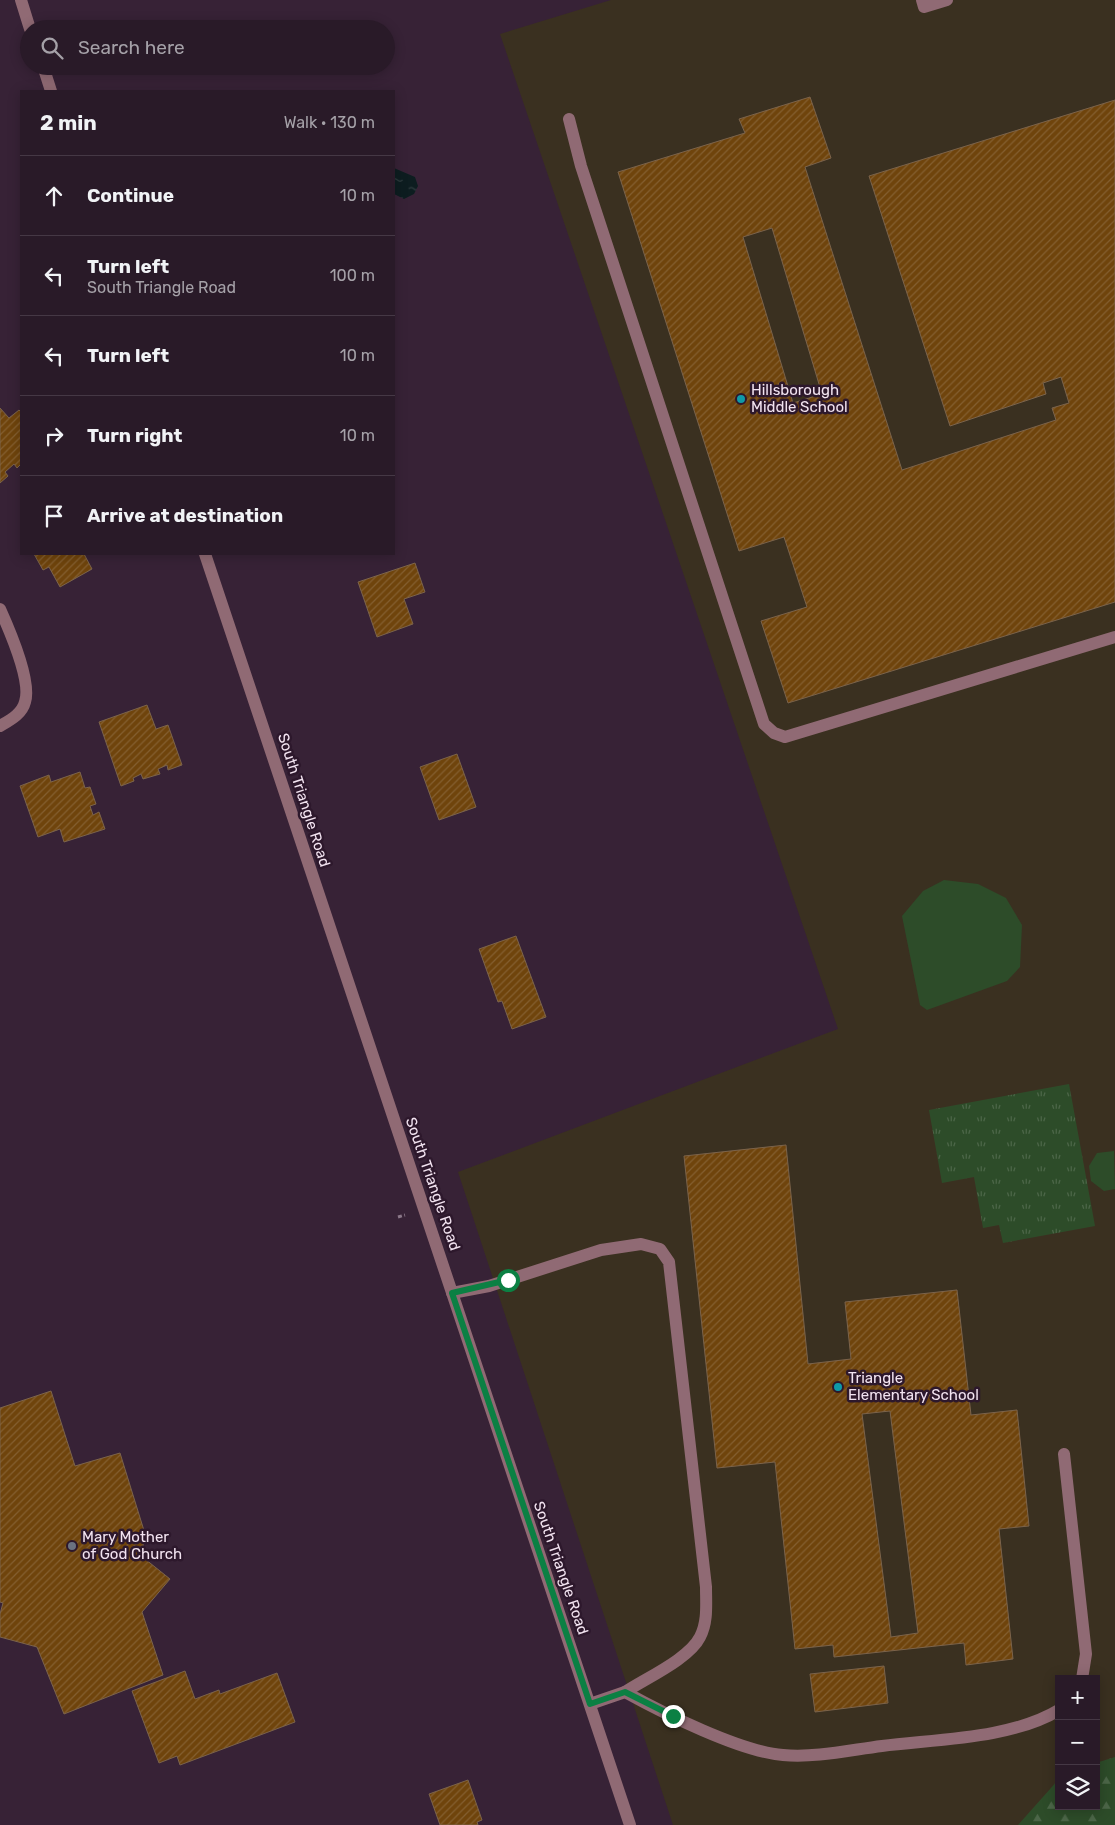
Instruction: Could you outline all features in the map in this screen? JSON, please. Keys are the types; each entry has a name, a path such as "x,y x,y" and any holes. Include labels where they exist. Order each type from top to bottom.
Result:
{"street":[{"path":"20,0 27,20"},
{"path":"923,4 947,0"},
{"path":"46,75 51,90"},
{"path":"569,119 581,166 764,724 774,733 785,737 1115,637"},
{"name":"South Triangle Road","path":"205,555 630,1825"},
{"path":"0,609 21,665 27,692 25,703 20,712 0,726"},
{"path":"452,1293 489,1286 601,1250 641,1244 660,1249 669,1262 706,1587 706,1616 700,1638 684,1655 625,1692 590,1704"},
{"path":"1064,1454 1086,1654 1083,1675"},
{"path":"625,1692 649,1705 743,1746 783,1755 832,1752 1004,1731 1041,1721 1055,1712"}],"shaded area":[{"path":"611,0 1115,0 1115,1825 673,1825 458,1172 838,1029 500,34"}],"green space":[{"path":"944,880 978,884 1006,898 1022,925 1020,967 1007,981 927,1010 920,1005 902,916 923,891"},
{"path":"1069,1084 1095,1226 1003,1243 999,1225 983,1228 974,1177 942,1183 929,1110"},
{"path":"1114,1151 1115,1189 1104,1191 1091,1181 1089,1166 1097,1153"},
{"path":"1115,1757 1115,1825 1018,1825 1055,1783 1055,1810 1100,1810 1100,1762"}],"water":[{"path":"395,168 415,177 418,186 414,194 404,199 395,194"}],"building":[{"name":"Hillsborough Middle School","path":"810,97 831,158 805,167 902,470 1056,420 1052,408 1069,403 1061,377 1043,383 1046,394 950,426 869,176 1115,100 1115,602 788,703 761,621 807,607 784,537 739,551 618,172 745,133 739,119","holes":["772,228 822,394 793,403 743,237"]},
{"path":"0,408 9,418 19,410 20,465 17,468 14,464 5,472 8,476 0,483"},
{"path":"35,555 85,555 92,569 60,587 49,567 43,570"},
{"path":"415,563 425,592 404,599 413,624 377,637 358,582"},
{"path":"147,705 156,729 168,725 182,765 168,770 167,765 158,769 160,774 143,779 141,774 133,778 134,781 121,786 99,722"},
{"path":"457,754 476,807 439,820 420,767"},
{"path":"80,772 85,788 90,787 96,804 90,806 93,815 99,812 105,829 64,842 60,829 38,837 20,786 49,775 51,782"},
{"path":"516,936 546,1017 512,1029 502,1001 498,1002 479,949"},
{"name":"Triangle Elementary School","path":"786,1145 808,1364 851,1359 845,1302 957,1290 971,1415 1017,1410 1029,1526 999,1529 1013,1659 966,1665 964,1643 834,1657 833,1645 795,1649 775,1462 717,1468 684,1156","holes":["890,1411 918,1633 891,1637 862,1414"]},
{"name":"Mary Mother of God Church","path":"51,1391 75,1466 120,1453 146,1537 140,1555 170,1579 142,1612 163,1675 64,1714 37,1647 0,1637 0,1614 3,1603 0,1602 0,1408"},
{"path":"884,1666 888,1703 815,1712 810,1674"},
{"path":"185,1671 195,1699 219,1690 220,1694 277,1673 295,1722 180,1765 177,1756 159,1763 132,1691"},
{"path":"468,1780 482,1820 477,1822 478,1825 440,1825 429,1794"}],"place":[{"name":"Hillsborough Middle School","path":"741,399"},
{"name":"Triangle Elementary School","path":"838,1387"},
{"name":"Mary Mother of God Church","path":"72,1546"}],"route":[{"path":"508,1280 489,1286 452,1293 590,1704 625,1692 673,1716"}]}
